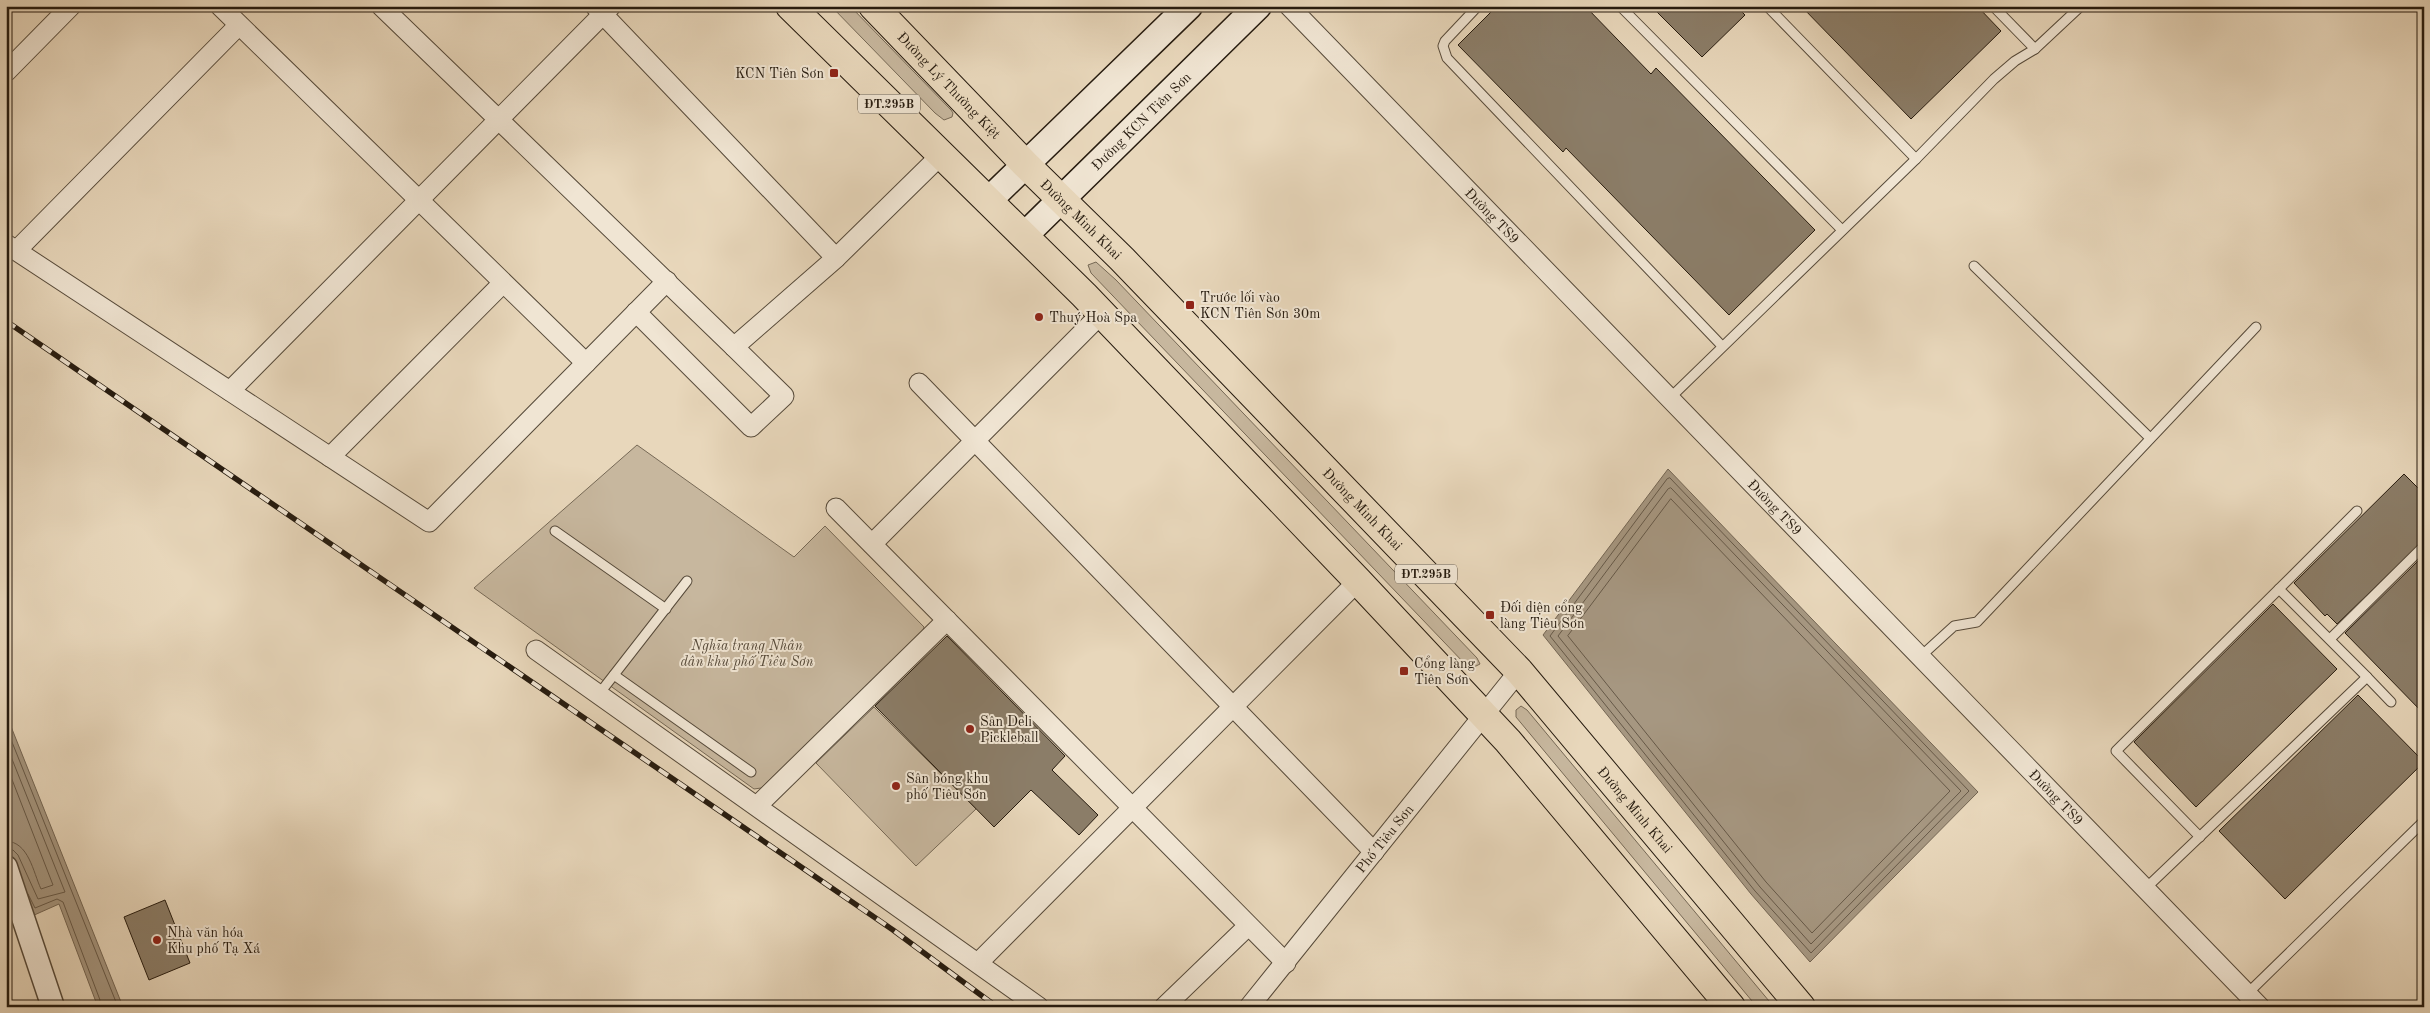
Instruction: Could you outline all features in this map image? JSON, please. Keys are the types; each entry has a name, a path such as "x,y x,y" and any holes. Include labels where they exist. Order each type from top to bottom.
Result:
{"main road":[{"name":"ĐT.295B","path":"790,6 1024,236 1358,581 1483,714 1731,1007"},
{"name":"Đường Lý Thường Kiệt","path":"873,6 1025,164"},
{"path":"988,201 1189,6"},
{"name":"Đường KCN Tiên Sơn","path":"1024,236 1258,6"},
{"name":"Đường Minh Khai","path":"1025,164 1062,199 1519,671 1801,1007"}],"street":[{"path":"6,72 70,6"},
{"path":"220,6 586,363"},
{"path":"381,6 784,396 751,427 636,312"},
{"name":"Đường TS9","path":"1289,6 2253,1000"},
{"path":"230,391 499,120 603,9 836,258"},
{"path":"239,25 11,247 429,522 667,282"},
{"path":"734,347 836,258 941,155"},
{"path":"330,457 503,283"},
{"path":"872,544 1101,314"},
{"path":"919,383 1232,708 1374,852"},
{"path":"836,508 1286,963"},
{"path":"978,963 1358,581"},
{"path":"757,806 947,620"},
{"path":"536,650 1039,1007"},
{"name":"Phố Tiêu Sơn","path":"1249,1007 1519,671"},
{"path":"6,866 53,1007"},
{"path":"1164,1007 1248,926"}],"lane":[{"path":"1478,6 1445,40 1443,52 1447,58 1722,346"},
{"path":"1620,6 1842,230"},
{"path":"1767,6 1916,159"},
{"path":"1993,6 2035,49"},
{"path":"1670,398 1916,159 1994,79 2015,61 2035,49 2081,6"},
{"path":"1974,266 2150,438"},
{"path":"1920,657 1954,626 1976,622 2256,327"},
{"path":"2200,837 2116,751 2356,511"},
{"path":"555,531 666,609"},
{"path":"2330,639 2424,546"},
{"path":"600,694 686,581"},
{"path":"2279,588 2391,702"},
{"path":"614,675 750,772"},
{"path":"2144,889 2366,677"},
{"path":"2253,1000 2424,821"}],"green space":[{"path":"831,6 850,6 951,110 953,113 952,117 944,120 935,113"},
{"path":"1096,262 1116,280 1477,658 1480,664 1472,668 1465,664 1091,273 1088,265"},
{"name":"Nghĩa trang Nhân dân khu phố Tiêu Sơn","path":"637,445 794,557 825,526 924,627 922,634 761,788 754,789 474,588"},
{"path":"1521,706 1527,710 1774,1007 1757,1007 1516,717 1516,710"},
{"name":"Sân bóng khu phố Tiêu Sơn","path":"874,707 976,809 916,866 816,763"}],"water":[{"path":"1668,469 1978,792 1810,962 1751,894 1543,635"},
{"path":"6,714 123,1007 86,1007 96,1002 59,904 32,916 6,855"}],"building":[{"path":"1497,6 1585,6 1651,74 1656,68 1815,230 1729,315 1566,148 1563,152 1458,45"},
{"path":"1651,6 1736,6 1745,15 1702,57"},
{"path":"1801,6 1977,6 2001,31 1911,119"},
{"path":"2404,474 2424,494 2424,540 2337,624 2327,614 2325,616 2294,583"},
{"path":"2424,555 2424,714 2345,633"},
{"path":"2273,604 2337,669 2196,807 2134,742"},
{"name":"Sân Deli Pickleball","path":"947,636 1065,756 1052,770 1098,815 1079,835 1031,790 994,827 875,706"},
{"path":"2358,695 2424,762 2285,899 2219,831"},
{"name":"Nhà văn hóa Khu phố Tạ Xá","path":"165,900 190,963 149,980 124,917"}],"railway":[{"path":"6,321 893,930 997,1007"}],"place":[{"name":"KCN Tiên Sơn","path":"834,73"},
{"name":"Trước lối vào KCN Tiên Sơn 30m","path":"1190,305"},
{"name":"Thuý Hoà Spa","path":"1039,317"},
{"name":"Đối diện cổng làng Tiêu Sơn","path":"1490,615"},
{"name":"Cổng làng Tiên Sơn","path":"1404,671"},
{"name":"Sân Deli Pickleball","path":"970,729"},
{"name":"Sân bóng khu phố Tiêu Sơn","path":"896,786"},
{"name":"Nhà văn hóa Khu phố Tạ Xá","path":"157,940"}]}
